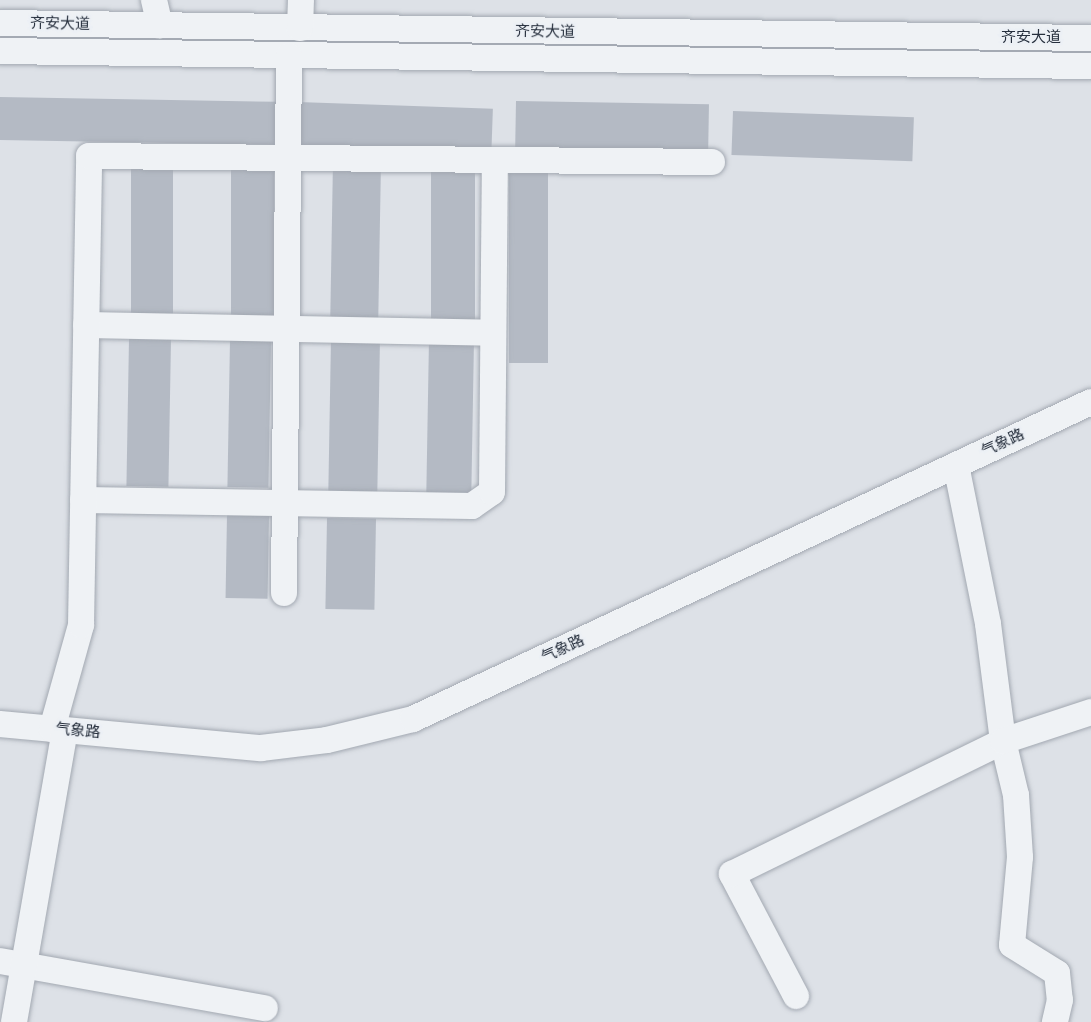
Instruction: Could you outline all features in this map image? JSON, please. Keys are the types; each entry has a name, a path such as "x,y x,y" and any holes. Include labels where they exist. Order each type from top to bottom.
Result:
{"street":[{"path":"154,0 160,26"},
{"path":"300,28 301,0"},
{"name":"齐安大道","path":"0,23 1091,38"},
{"name":"齐安大道","path":"0,51 1091,66"},
{"path":"284,593 289,56"},
{"path":"14,1022 12,963 81,625 89,156 712,162"},
{"path":"83,500 472,506 492,492 495,160"},
{"path":"86,325 493,333"},
{"name":"气象路","path":"0,724 261,748 327,740 413,719 1091,402"},
{"path":"956,465 988,624 1004,741 1016,795 1020,836 1012,945 1057,973 1060,1000 1055,1022"},
{"path":"796,996 732,874 1004,741 1091,712"},
{"path":"12,963 265,1008"}],"building":[{"path":"0,97 277,102 276,145 0,140"},
{"path":"516,101 709,104 708,154 515,151"},
{"path":"298,102 493,109 491,152 296,145"},
{"path":"733,111 914,117 912,161 731,155"},
{"path":"333,161 381,162 378,321 330,320"},
{"path":"131,162 173,162 173,315 131,315"},
{"path":"231,163 274,163 274,316 231,316"},
{"path":"431,163 475,163 475,322 431,322"},
{"path":"509,171 548,171 548,363 509,363"},
{"path":"331,338 380,339 377,498 328,497"},
{"path":"129,339 171,340 168,487 126,486"},
{"path":"429,339 474,340 471,499 426,498"},
{"path":"230,340 271,341 268,488 227,487"},
{"path":"227,515 269,516 268,599 226,598"},
{"path":"327,518 376,519 374,610 325,609"}]}
